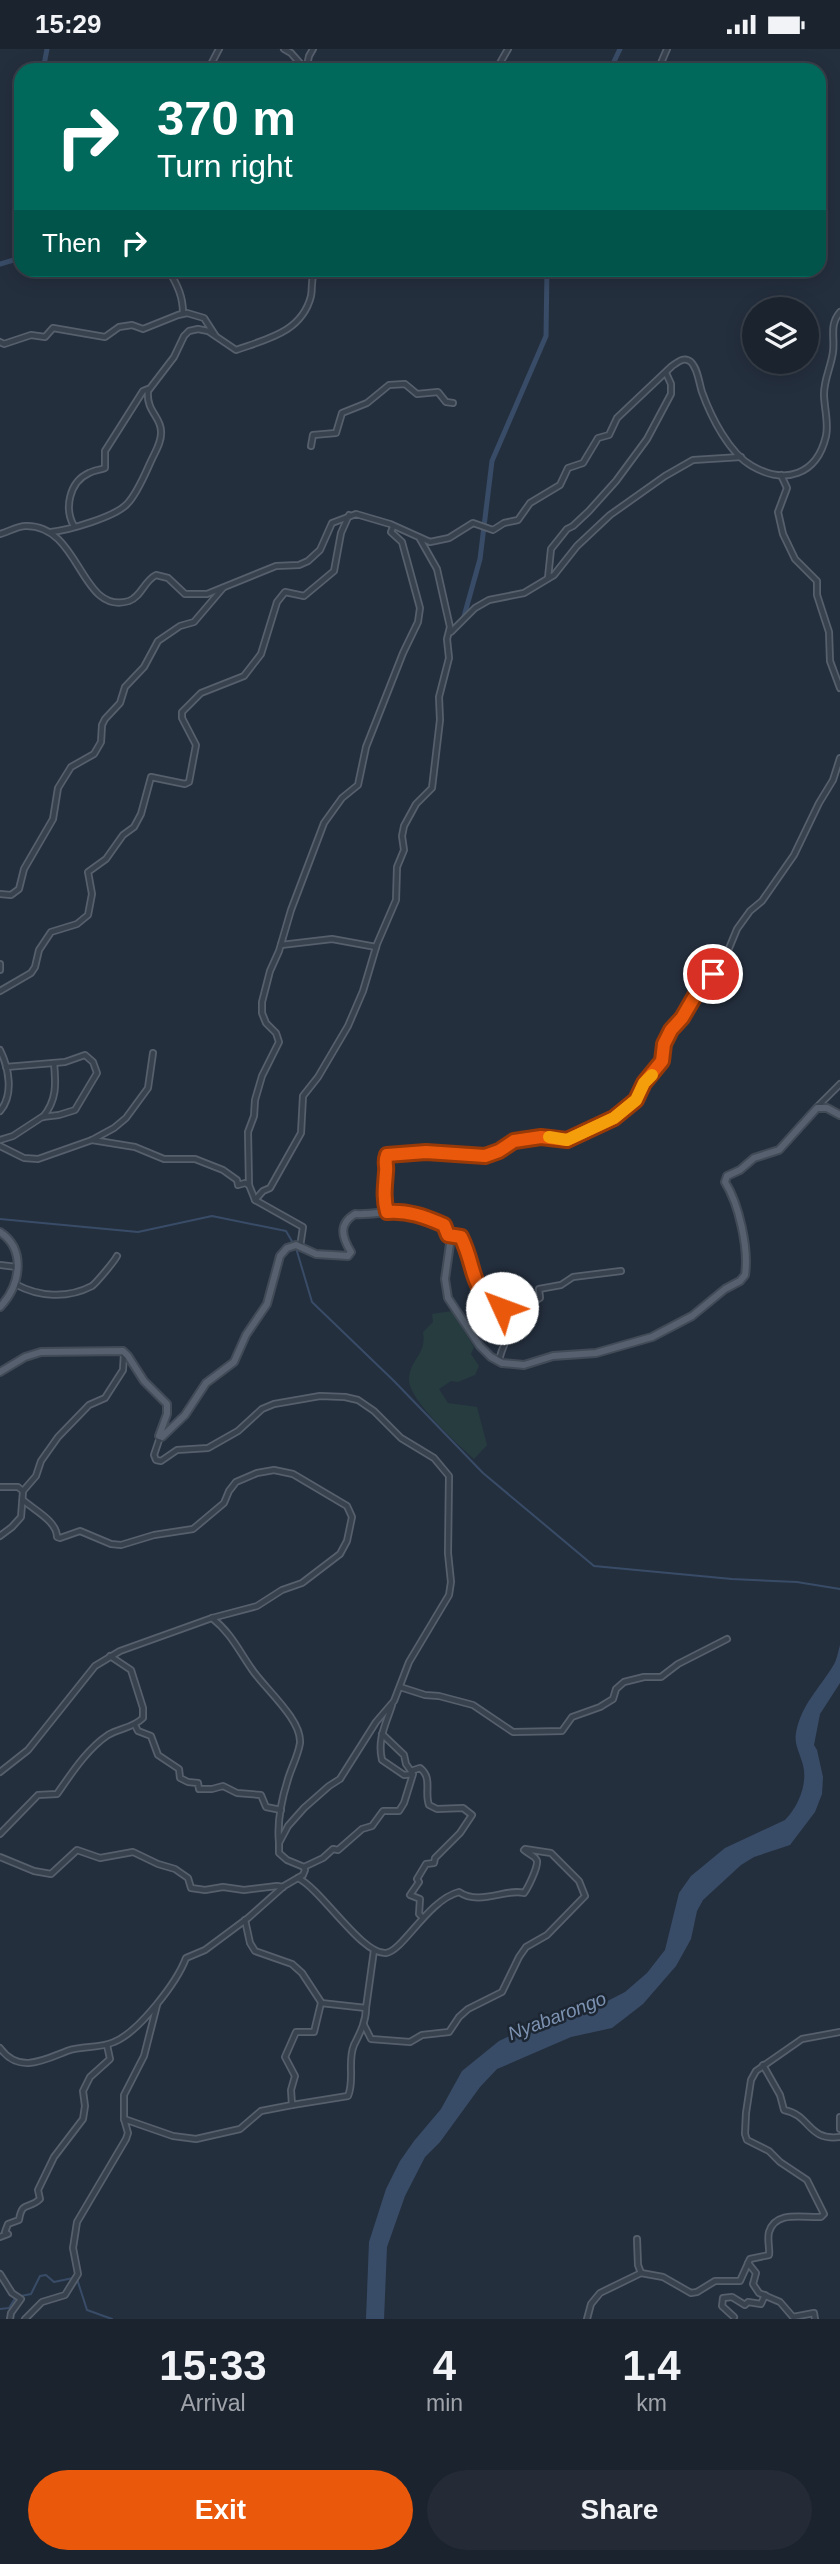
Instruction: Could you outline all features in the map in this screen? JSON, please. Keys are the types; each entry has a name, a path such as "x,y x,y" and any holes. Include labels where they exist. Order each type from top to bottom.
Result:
{"main road":[{"path":"160,1437 186,1415 206,1383 234,1362 246,1335 267,1304 275,1268 282,1253 290,1246 300,1247 318,1255 348,1257 351,1252 343,1238 343,1228 347,1219 355,1214 405,1211 444,1225 450,1247 445,1286 448,1298 480,1346 499,1361 524,1365 553,1356 602,1352 646,1339 683,1322 725,1289 740,1281 746,1271 741,1221 724,1179 754,1158 779,1150 817,1108 827,1108 840,1115"},
{"path":"0,1231 13,1245 18,1274 15,1284 0,1307"},
{"path":"0,1372 41,1352 123,1351 146,1384 167,1404 168,1411 160,1437"}],"street":[{"path":"284,49 300,63"},
{"path":"173,277 185,304 182,313 198,314 210,324 214,334"},
{"path":"74,526 67,507 69,497 88,473 106,468 105,451 143,391 148,390 176,354 186,333 198,328 214,334 236,350 288,331 297,322 312,292 312,277"},
{"path":"0,534 23,526 37,527 49,532 66,545 81,573 107,600 131,600 147,580 159,575 168,578 185,594 202,596 273,567 299,565 309,561 322,547 331,525 356,514 369,516 430,542 449,538 473,523 493,530 518,520 530,503 560,485 568,468 583,463 598,438 609,435 617,418 681,360 690,362 709,407 728,441 741,457 762,471 782,475 800,473 814,462 825,438 825,383 832,354 833,323 840,312"},
{"path":"0,342 4,344 32,335 45,337 53,328 105,337 119,327 132,325 143,329 187,313 204,318 214,334"},
{"path":"548,578 551,549 567,529 589,512 647,439 671,394 671,384 666,373"},
{"path":"311,446 313,435 336,433 342,413 367,403 389,385 405,384 417,394 438,393 446,402 453,403"},
{"path":"49,532 91,523 125,506 147,473 161,433 160,423 150,409 148,390"},
{"path":"255,1200 270,1188 301,1133 303,1096 318,1077 352,1018 376,947 396,900 397,867 404,851 404,826 416,804 432,788 440,720 439,697 449,658 447,639 450,632 467,619 475,608 488,600 524,593 548,578 561,568 587,536 610,515 650,485 693,460 741,457"},
{"path":"782,475 787,489 779,510 779,522 796,560 817,581 817,595 828,629 830,661 840,688"},
{"path":"0,991 31,973 38,950 51,932 77,924 88,915 92,894 88,872 106,859 123,835 134,827 141,814 151,777 185,784 189,782 196,745 182,719 182,712 201,693 244,675 261,654 278,602 285,592 304,596 334,571 338,561 341,533 349,516"},
{"path":"300,1247 303,1227 255,1200 249,1185 248,1132 262,1076 279,1042 262,1013 261,1002 310,857 328,817 342,798 358,785 366,747 402,653 418,622 420,608 402,542 391,532 393,527"},
{"path":"420,538 437,569 450,632"},
{"path":"426,548 430,542"},
{"path":"0,894 13,894 20,887 24,869 52,819 61,782 73,764 94,754 101,743 105,719 120,703 125,687 144,667 157,643 180,626 194,622 223,588"},
{"path":"387,1212 383,1195 386,1172 384,1162 387,1155 426,1152 485,1156 514,1141 541,1137 567,1140 614,1118 636,1100 644,1083 662,1061 664,1044 671,1030 682,1018 699,989 706,984 725,958 737,929 750,911 762,901 791,860 833,780 840,758"},
{"path":"281,945 332,939 376,947"},
{"path":"0,964 0,970"},
{"path":"0,1050 9,1090 5,1106 0,1111"},
{"path":"0,1146 24,1158 38,1159 92,1140 127,1118 143,1097 151,1081 153,1053"},
{"path":"3,1064 54,1063 86,1055 93,1062 97,1073 76,1109 42,1117"},
{"path":"0,1140 13,1136 42,1117 50,1108 56,1089 54,1063"},
{"path":"817,1108 840,1084"},
{"path":"92,1140 135,1147 164,1159 196,1159 223,1170 237,1179 238,1185 249,1185"},
{"path":"448,1235 461,1237 480,1291 488,1300 502,1308 516,1309 540,1299 539,1289 561,1285 573,1277 621,1271"},
{"path":"15,1284 37,1294 70,1293 93,1286 117,1256"},
{"path":"0,1265 17,1267"},
{"path":"499,1361 503,1344 516,1316 516,1309"},
{"path":"0,1536 21,1517 23,1491 36,1476 41,1461 58,1437 89,1405 105,1398 123,1370 123,1351"},
{"path":"160,1437 155,1455 155,1459 160,1461 177,1450 208,1448 238,1431 262,1409 274,1403 320,1396 345,1397 365,1404 401,1438 436,1460 449,1479 450,1587 438,1617 409,1662 383,1725 382,1761 404,1775 413,1774 404,1803 399,1811 383,1811 372,1826 362,1829 338,1850 333,1849 323,1858 304,1867"},
{"path":"0,1772 28,1750 94,1666 110,1656 212,1618 265,1602 282,1590 302,1583 332,1562 347,1541 352,1517 347,1506 293,1474 274,1470 236,1482 224,1503 193,1528 154,1535 121,1545 111,1544 80,1531 57,1537 57,1530 47,1519 23,1500"},
{"path":"0,1487 18,1487 23,1491"},
{"path":"212,1618 232,1637 252,1670 294,1722 300,1740 277,1823 278,1851 282,1856 304,1867"},
{"path":"400,1687 473,1705 513,1731 562,1731 572,1717 600,1707 615,1698 615,1691 624,1682 644,1677 661,1677 678,1664 727,1639"},
{"path":"0,1835 38,1795 57,1794 71,1774 104,1739 135,1725 144,1714 134,1676 128,1666 110,1656"},
{"path":"279,1843 296,1816 340,1779 376,1722 392,1704"},
{"path":"135,1725 138,1731 151,1736 158,1755 179,1769 180,1778 198,1783 199,1789 223,1786 237,1793 261,1795 266,1807 281,1810"},
{"path":"382,1734 404,1755 411,1771 420,1768 425,1772 428,1777 426,1798 429,1805 437,1809 463,1808 472,1815 460,1833 435,1858 434,1863 426,1864 417,1879 419,1882 411,1890 410,1895 420,1899 419,1914 422,1917"},
{"path":"298,1878 329,1904 353,1932 374,1950 382,1953 393,1951 422,1917 444,1897 457,1892 469,1898 517,1891 524,1893 530,1885 537,1863 525,1849 551,1853 579,1881 585,1896 547,1935 526,1947 502,1992 468,2009 449,2032 422,2035 410,2042 397,2042 371,2039 364,2025"},
{"path":"0,1857 34,1871 51,1874 77,1850 100,1858 132,1852 176,1869 188,1878 191,1888 205,1890 223,1887 244,1890 277,1885 283,1887"},
{"path":"0,2048 8,2057 32,2064 77,2048 107,2045 126,2035 157,2004 181,1973 187,1958 205,1950 245,1920 305,1872 304,1867"},
{"path":"245,1920 250,1943 255,1951 292,1964 302,1973 321,2003 314,2032 296,2032 285,2057 295,2076 291,2090 292,2105"},
{"path":"124,2119 173,2136 196,2139 227,2134 246,2126 261,2111 348,2096 352,2081 353,2047 364,2025 374,1950"},
{"path":"321,2003 366,2008"},
{"path":"25,2319 43,2302 65,2295 76,2277 74,2248 77,2222 126,2139 128,2128 124,2119 124,2095 144,2056 157,2004"},
{"path":"587,2319 591,2304 600,2293 641,2273 663,2277 693,2293 715,2281 740,2281 750,2259 769,2255 769,2233 778,2219 821,2217 824,2214 807,2180 746,2137 746,2113 751,2080 756,2071 807,2037 840,2032"},
{"path":"0,2237 8,2234 5,2232 8,2224 19,2220 20,2210 40,2199 38,2190 54,2157 83,2119 83,2091 90,2077 110,2059 107,2045"},
{"path":"763,2065 780,2095 785,2111 800,2116 817,2134 840,2137"},
{"path":"840,2117 840,2129"},
{"path":"637,2239 641,2273"},
{"path":"747,2263 756,2274 753,2284 755,2290 780,2302 794,2317 814,2312 815,2319"},
{"path":"0,2274 12,2293 21,2299 10,2319"},
{"path":"734,2317 722,2306 723,2298 733,2297 745,2305 748,2302 762,2303 765,2295"}],"green space":[{"path":"452,1311 474,1347 471,1354 479,1366 475,1375 458,1382 451,1381 439,1389 448,1403 477,1407 487,1445 474,1459 424,1409 411,1387 409,1378 423,1346 423,1332 433,1322 432,1314"}],"water":[{"path":"840,1645 840,1683 820,1714 814,1745 823,1777 822,1794 815,1812 790,1845 754,1857 741,1865 703,1900 697,1911 691,1939 676,1966 643,2004 612,2028 571,2037 497,2069 480,2087 440,2142 425,2157 405,2196 387,2247 384,2319 366,2319 369,2242 386,2189 400,2161 441,2109 462,2071 499,2041 537,2023 596,2007 625,1992 647,1973 665,1950 679,1893 691,1876 725,1848 785,1820 798,1802 804,1780 796,1741 798,1723 834,1664"}],"waterway":[{"path":"44,63 47,49"},
{"path":"613,63 620,49"},
{"path":"0,264 14,260"},
{"path":"463,620 480,559 492,461 546,336 547,277"},
{"path":"0,1219 138,1232 212,1216 286,1231 293,1243"},
{"path":"296,1248 312,1302 394,1381 483,1473 594,1566 732,1579 797,1582 840,1589"},
{"path":"0,2309 9,2308 16,2297 31,2294 40,2276 46,2275 54,2282 73,2278"},
{"path":"77,2279 87,2310 112,2319"}],"slow traffic":[{"path":"549,1137 567,1140 621,1114 636,1100 644,1083 652,1075"}],"route":[{"path":"502,1308 488,1300 480,1291 461,1237 448,1235 444,1225 405,1211 387,1212 383,1195 386,1172 384,1162 387,1155 426,1152 485,1156 514,1141 541,1137 567,1140 614,1118 636,1100 644,1083 662,1061 664,1044 671,1030 682,1018 699,989 713,974"}],"water label":[{"name":"Nyabarongo","path":"557,2016"}]}
